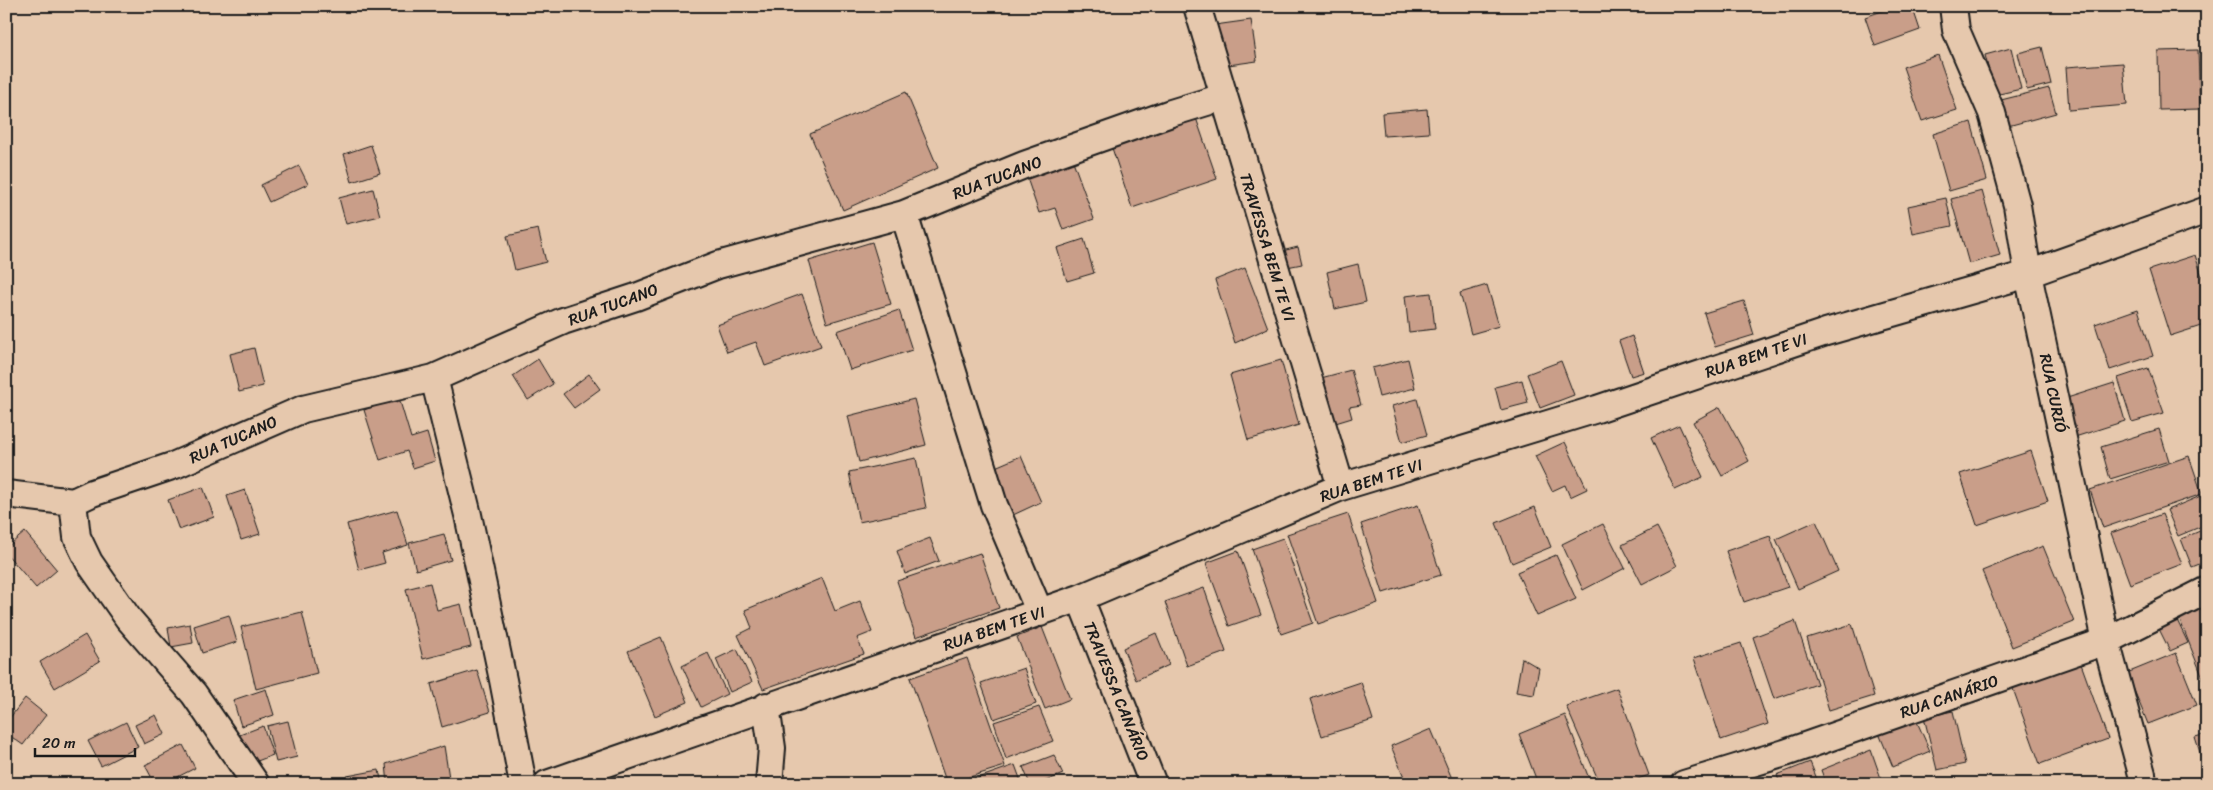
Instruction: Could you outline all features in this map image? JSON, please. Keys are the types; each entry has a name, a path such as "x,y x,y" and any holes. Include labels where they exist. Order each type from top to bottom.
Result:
{"street":[{"name":"TRAVESSA BEM TE VI","path":"1197,6 1222,97 1341,487"},
{"name":"RUA CURIÓ","path":"1954,6 1956,30 1992,113 2018,205 2028,274 2106,641 2142,774 2142,784"},
{"name":"RUA TUCANO","path":"73,502 92,493 175,465 303,409 434,378 563,321 636,297 718,265 904,214 1051,156 1222,97"},
{"name":"RUA BEM TE VI","path":"547,784 766,706 1040,613 1080,598 1341,487 1597,410 1826,332 2028,274 2207,210"},
{"path":"904,214 994,505 1040,613"},
{"path":"434,378 468,515 523,784"},
{"path":"6,494 73,502 77,537 89,562 128,618 194,694 256,784"},
{"name":"RUA CANÁRIO","path":"1684,784 1786,753 2106,641 2207,590"},
{"name":"TRAVESSA CANÁRIO","path":"1080,598 1153,784"},
{"path":"766,706 772,748 770,784"}],"building":[{"path":"1896,6 1912,6 1920,30 1875,46 1865,17"},
{"path":"1251,20 1257,61 1221,66 1215,25"},
{"path":"2042,47 2051,84 2027,90 2018,53"},
{"path":"2011,48 2021,89 1995,95 1985,55"},
{"path":"2198,50 2200,109 2159,110 2158,51"},
{"path":"1938,55 1957,110 1922,121 1903,67"},
{"path":"2123,63 2127,105 2069,110 2066,67"},
{"path":"2049,88 2056,113 2008,126 2001,100"},
{"path":"906,92 938,168 843,210 810,134"},
{"path":"1427,109 1429,133 1384,136 1382,113"},
{"path":"1195,115 1217,179 1132,208 1111,145"},
{"path":"1971,122 1987,180 1949,191 1933,134"},
{"path":"371,145 380,173 352,182 344,154"},
{"path":"1073,161 1094,219 1063,230 1055,208 1039,213 1027,178"},
{"path":"299,166 308,184 269,202 261,185"},
{"path":"373,189 380,216 346,224 339,198"},
{"path":"1982,191 2000,255 1969,264 1951,199"},
{"path":"1946,198 1952,226 1913,234 1908,206"},
{"path":"538,229 546,262 515,270 507,236"},
{"path":"1084,239 1094,273 1067,281 1057,248"},
{"path":"872,242 891,304 827,323 809,261"},
{"path":"1298,247 1302,264 1282,268 1278,252"},
{"path":"2195,255 2207,292 2207,324 2170,336 2149,270"},
{"path":"1358,264 1366,302 1335,309 1327,272"},
{"path":"1245,268 1268,328 1235,343 1215,280"},
{"path":"1487,285 1499,326 1471,334 1460,293"},
{"path":"1431,293 1435,329 1409,332 1405,296"},
{"path":"802,294 821,346 765,366 756,342 727,352 717,325"},
{"path":"1744,301 1754,335 1715,347 1704,313"},
{"path":"2138,309 2153,356 2110,370 2095,324"},
{"path":"899,310 912,350 850,370 837,331"},
{"path":"1632,336 1644,372 1631,376 1619,341"},
{"path":"254,348 263,386 239,392 230,354"},
{"path":"538,359 553,384 528,400 513,376"},
{"path":"1408,359 1415,388 1379,397 1372,368"},
{"path":"1281,360 1299,425 1248,440 1230,375"},
{"path":"1561,361 1574,395 1540,408 1527,374"},
{"path":"2148,368 2164,413 2132,422 2118,378"},
{"path":"1351,370 1361,405 1349,407 1352,418 1329,425 1317,379"},
{"path":"589,374 600,389 574,408 563,394"},
{"path":"1522,380 1528,403 1501,410 1495,387"},
{"path":"2114,383 2125,421 2075,437 2064,399"},
{"path":"399,398 411,438 427,433 435,461 413,468 407,451 380,460 364,410"},
{"path":"914,399 926,445 859,462 848,416"},
{"path":"1417,399 1427,435 1402,442 1392,406"},
{"path":"1720,407 1749,461 1722,476 1693,422"},
{"path":"1679,425 1703,477 1675,490 1651,438"},
{"path":"2159,429 2169,461 2110,479 2101,447"},
{"path":"1565,442 1587,489 1570,497 1565,485 1552,491 1535,456"},
{"path":"2031,451 2048,501 1977,525 1960,474"},
{"path":"1021,456 1041,502 1013,515 993,468"},
{"path":"2189,456 2202,494 2103,528 2090,490"},
{"path":"916,458 926,508 859,522 849,472"},
{"path":"203,487 214,517 179,530 168,500"},
{"path":"245,490 260,534 241,540 227,496"},
{"path":"2203,495 2207,503 2207,524 2178,536 2167,510"},
{"path":"1418,505 1441,575 1383,593 1361,524"},
{"path":"1535,507 1551,547 1512,563 1496,523"},
{"path":"397,510 408,545 382,553 385,563 359,570 347,524"},
{"path":"1348,514 1378,603 1318,624 1287,534"},
{"path":"2162,514 2182,564 2130,584 2111,533"},
{"path":"1816,521 1838,571 1798,589 1776,539"},
{"path":"1603,524 1625,568 1583,590 1562,544"},
{"path":"1657,527 1677,566 1642,584 1622,545"},
{"path":"2207,528 2207,561 2192,567 2181,539"},
{"path":"25,532 57,570 36,588 6,553 6,548"},
{"path":"444,534 451,560 416,570 409,543"},
{"path":"1770,536 1788,587 1744,602 1726,551"},
{"path":"930,538 939,561 905,574 897,551"},
{"path":"1283,538 1313,623 1281,634 1252,549"},
{"path":"2043,546 2074,622 2012,647 1982,571"},
{"path":"1238,551 1261,615 1229,626 1206,563"},
{"path":"980,553 999,608 916,637 897,581"},
{"path":"1556,555 1576,599 1537,616 1517,572"},
{"path":"822,578 835,611 860,601 872,632 857,638 864,654 763,689 738,635 752,628 745,610"},
{"path":"430,583 437,610 461,604 471,647 423,659 406,589"},
{"path":"1204,588 1226,652 1187,666 1165,602"},
{"path":"2207,598 2207,680 2204,681 2176,610"},
{"path":"302,612 317,673 256,689 241,627"},
{"path":"229,615 237,642 202,653 194,626"},
{"path":"2175,616 2188,643 2170,651 2157,625"},
{"path":"1795,621 1817,684 1774,699 1753,637"},
{"path":"190,624 193,643 171,647 168,628"},
{"path":"1852,624 1874,696 1829,710 1807,638"},
{"path":"1042,627 1070,699 1045,709 1017,637"},
{"path":"1156,633 1169,665 1136,680 1123,648"},
{"path":"85,635 100,661 55,688 40,662"},
{"path":"661,637 688,702 655,716 628,651"},
{"path":"1741,643 1768,724 1721,740 1694,658"},
{"path":"737,649 752,682 730,692 716,659"},
{"path":"708,653 727,694 701,707 682,666"},
{"path":"2176,653 2197,705 2148,724 2127,673"},
{"path":"967,658 1005,766 947,784 910,678"},
{"path":"1522,658 1539,668 1534,695 1516,692"},
{"path":"2080,661 2108,739 2040,764 2012,686"},
{"path":"1024,668 1036,704 994,719 981,683"},
{"path":"477,670 490,712 442,727 431,684"},
{"path":"1361,682 1373,720 1322,736 1310,699"},
{"path":"1617,688 1649,775 1624,784 1600,784 1566,706"},
{"path":"266,689 274,715 241,726 233,700"},
{"path":"25,698 46,715 23,745 6,733 6,723"},
{"path":"1039,707 1053,741 1006,759 994,722"},
{"path":"1953,711 1965,764 1937,770 1924,717"},
{"path":"156,715 165,734 144,744 135,725"},
{"path":"1565,715 1591,784 1538,784 1519,734"},
{"path":"1914,715 1930,751 1893,767 1878,731"},
{"path":"288,721 297,757 276,762 267,726"},
{"path":"126,722 138,747 101,766 88,741"},
{"path":"263,726 273,755 247,765 237,736"},
{"path":"1431,729 1453,781 1448,784 1407,784 1391,746"},
{"path":"2207,734 2207,774 2195,737"},
{"path":"183,745 195,768 164,784 155,784 145,765"},
{"path":"444,746 450,784 388,784 386,764"},
{"path":"1871,750 1883,784 1826,784 1821,770"},
{"path":"1054,755 1063,774 1038,784 1030,784 1023,767"},
{"path":"1810,762 1819,784 1780,784 1777,775"},
{"path":"1015,765 1022,784 964,784 964,783"},
{"path":"379,770 382,784 348,784 347,776"}]}
